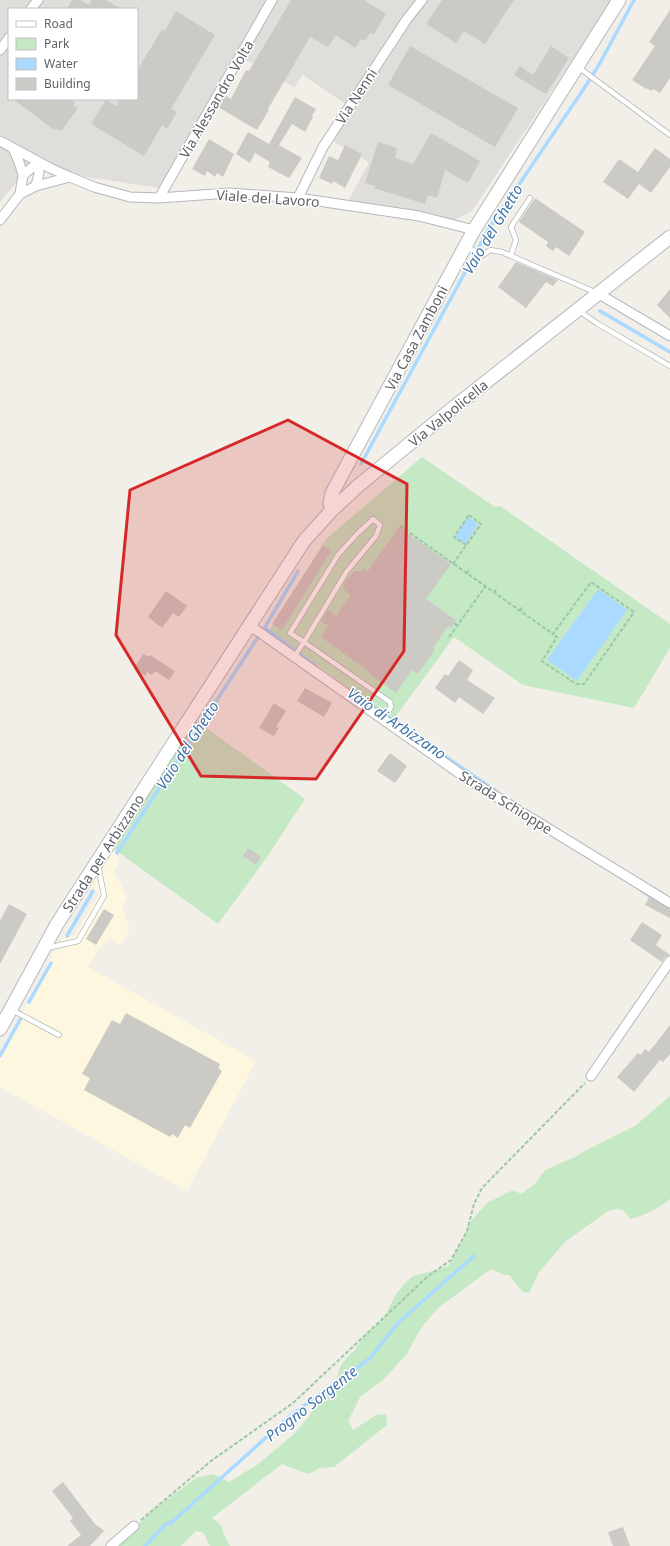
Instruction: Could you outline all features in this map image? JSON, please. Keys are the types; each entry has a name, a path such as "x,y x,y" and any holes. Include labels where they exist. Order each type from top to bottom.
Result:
{"main road":[{"name":"Via Casa Zamboni","path":"332,510 330,504 332,493 469,248 474,230 578,67 617,2"},
{"name":"Via Valpolicella","path":"304,541 332,510 358,486 453,408 670,237"},
{"name":"Strada per Arbizzano","path":"0,1029 57,924 304,541"}],"street":[{"name":"Via Alessandro Volta","path":"159,198 272,0"},
{"name":"Via Nenni","path":"298,198 323,147 407,19 422,0"},
{"path":"0,50 8,39"},
{"name":"Viale del Lavoro","path":"0,141 70,177 94,187 130,197 159,198 229,193 298,198 419,216 474,230"},
{"path":"13,148 23,175 20,194"},
{"path":"23,175 39,162"},
{"path":"36,186 39,173 39,162"},
{"path":"0,220 20,194 36,186 70,177"},
{"path":"599,294 670,336"},
{"name":"Strada Schioppe","path":"249,625 466,778 670,903"},
{"path":"591,1076 670,961"},
{"path":"111,1546 134,1526"}],"lane":[{"path":"578,67 670,135"},
{"path":"511,256 516,240 510,227 530,198"},
{"path":"469,248 483,255 490,250 502,252 599,294"},
{"path":"579,309 585,315 670,366"},
{"path":"294,656 302,644 347,571 376,536 380,525 373,519 356,534 338,555 290,633 302,644 390,702 391,707 383,719"},
{"path":"44,949 78,940 104,896 98,861"},
{"path":"11,1009 59,1035"}],"path":[{"path":"453,564 481,524 468,515 454,537 466,545"},
{"path":"400,526 557,637 542,661 576,684 584,684 634,612 591,582 553,634"},
{"path":"466,574 470,569"},
{"path":"449,637 485,587"},
{"path":"494,593 497,588"},
{"path":"520,611 523,606"},
{"path":"454,623 458,626"},
{"path":"134,1526 211,1462 293,1403 427,1277 451,1260 467,1231 474,1204 482,1188 591,1076"}],"highlighted area":[{"path":"288,420 407,484 404,651 316,779 201,776 116,635 130,490"}],"shaded area":[{"path":"0,0 612,0 472,211 455,220 349,200 369,162 334,142 347,105 303,75 294,87 244,59 160,188 28,168 0,202"},
{"path":"112,850 117,854 119,861 114,871 127,897 122,907 130,929 120,945 112,939 101,945 88,967 256,1061 187,1191 0,1087 0,1054 64,936 74,936 99,894 90,888"}],"green space":[{"path":"422,457 495,507 500,506 670,624 670,648 634,708 523,685 454,637 393,720 269,631 326,539"},
{"path":"195,720 305,799 267,857 218,924 114,849"},
{"path":"670,1096 670,1199 661,1206 641,1216 631,1219 623,1210 618,1209 608,1211 566,1241 539,1272 529,1293 523,1292 509,1275 504,1275 491,1269 439,1307 418,1333 407,1354 383,1380 360,1397 348,1421 353,1430 376,1415 386,1414 387,1425 334,1467 320,1468 308,1474 282,1464 212,1518 222,1526 223,1532 230,1546 210,1546 203,1532 196,1531 181,1546 118,1546 149,1513 196,1478 213,1474 229,1482 257,1465 294,1434 310,1415 318,1401 328,1393 337,1378 340,1367 348,1356 355,1350 366,1333 383,1320 396,1294 413,1276 448,1266 463,1240 470,1222 487,1203 513,1190 521,1194 535,1184 545,1170 575,1157 635,1126"}],"water":[{"path":"468,517 478,524 465,544 455,537"},
{"path":"598,589 627,610 577,681 547,660"}],"building":[{"path":"72,0 80,0 89,5 92,0 106,0 119,8 68,8"},
{"path":"291,0 364,0 386,14 374,34 370,33 365,41 361,39 355,48 336,35 328,47 310,37 257,130 218,107 224,95 231,99 246,70 249,71"},
{"path":"442,0 514,0 485,44 464,31 456,43 426,24"},
{"path":"670,10 670,78 660,93 653,89 652,91 646,89 632,80 655,46 649,42"},
{"path":"176,11 215,35 171,109 177,112 167,129 162,125 144,156 91,124 105,100 116,106 119,100 138,100 138,69 162,29 165,31"},
{"path":"410,46 518,108 495,147 388,85"},
{"path":"551,46 569,58 546,94 514,75 520,66 533,75"},
{"path":"295,97 316,109 305,132 292,124 279,145 302,158 289,178 268,167 270,162 255,153 250,163 236,154 248,132 269,144"},
{"path":"14,100 71,100 75,103 73,105 78,108 61,131 55,128 54,130"},
{"path":"431,133 480,161 468,183 445,170 437,198 428,195 425,204 374,188 375,186 365,183 378,142 397,148 395,158 413,164"},
{"path":"209,139 234,154 223,177 217,173 215,177 207,171 205,176 192,169"},
{"path":"345,145 362,154 345,188 333,181 332,184 319,178 329,156 338,160"},
{"path":"655,148 670,159 670,167 651,193 639,184 628,199 603,182 619,159 638,172"},
{"path":"535,198 585,232 569,256 556,247 553,251 546,246 548,242 519,222"},
{"path":"516,262 558,280 553,286 546,282 526,308 498,287"},
{"path":"670,289 670,318 657,305"},
{"path":"399,527 451,564 426,599 456,620 451,628 448,626 433,648 435,650 418,674 412,670 396,693 321,637 328,626 321,621 328,610 336,616 351,595 345,591 343,585 354,571 363,571 364,568 368,571"},
{"path":"323,545 331,551 282,630 272,624"},
{"path":"166,591 187,606 179,617 173,613 162,628 148,617"},
{"path":"143,654 149,657 150,655 175,671 169,680 155,671 152,675 147,672 145,676 134,669"},
{"path":"459,660 473,670 467,680 495,698 483,714 459,697 455,703 435,688 445,674 448,676"},
{"path":"305,688 332,703 324,717 297,701"},
{"path":"274,703 286,711 276,727 279,728 274,736 259,728"},
{"path":"390,753 407,766 395,783 377,771"},
{"path":"248,848 261,857 256,865 243,856"},
{"path":"649,897 670,909 670,918 645,905"},
{"path":"9,904 27,914 0,964 0,921"},
{"path":"104,909 114,915 96,945 86,939"},
{"path":"642,922 662,935 656,945 670,955 665,957 662,962 630,940"},
{"path":"126,1013 220,1064 218,1068 222,1071 190,1128 185,1125 178,1138 172,1134 170,1137 84,1090 90,1078 82,1074 112,1020 120,1024"},
{"path":"670,1025 670,1054 663,1062 660,1060 634,1092 617,1077 638,1053 641,1055 645,1049 649,1052"},
{"path":"63,1482 95,1524 104,1531 90,1546 67,1546 81,1535 70,1521 73,1518 52,1491"},
{"path":"623,1527 630,1546 613,1546 608,1532"}],"waterway":[{"name":"Vaio del Ghetto","path":"361,464 488,230 585,87 600,63 634,0"},
{"path":"600,311 670,352"},
{"name":"Vaio del Ghetto","path":"264,629 298,571"},
{"name":"Vaio di Arbizzano","path":"265,628 314,665"},
{"name":"Vaio del Ghetto","path":"117,853 258,637"},
{"name":"Vaio di Arbizzano","path":"352,692 497,792"},
{"name":"Vaio di Arbizzano","path":"641,890 670,910"},
{"name":"Vaio del Ghetto","path":"67,936 93,891"},
{"name":"Vaio del Ghetto","path":"29,1002 51,963"},
{"name":"Vaio del Ghetto","path":"0,1056 21,1018"},
{"name":"Progno Sorgente","path":"145,1546 166,1524 171,1523 290,1416 369,1359 399,1322 474,1256"}]}
